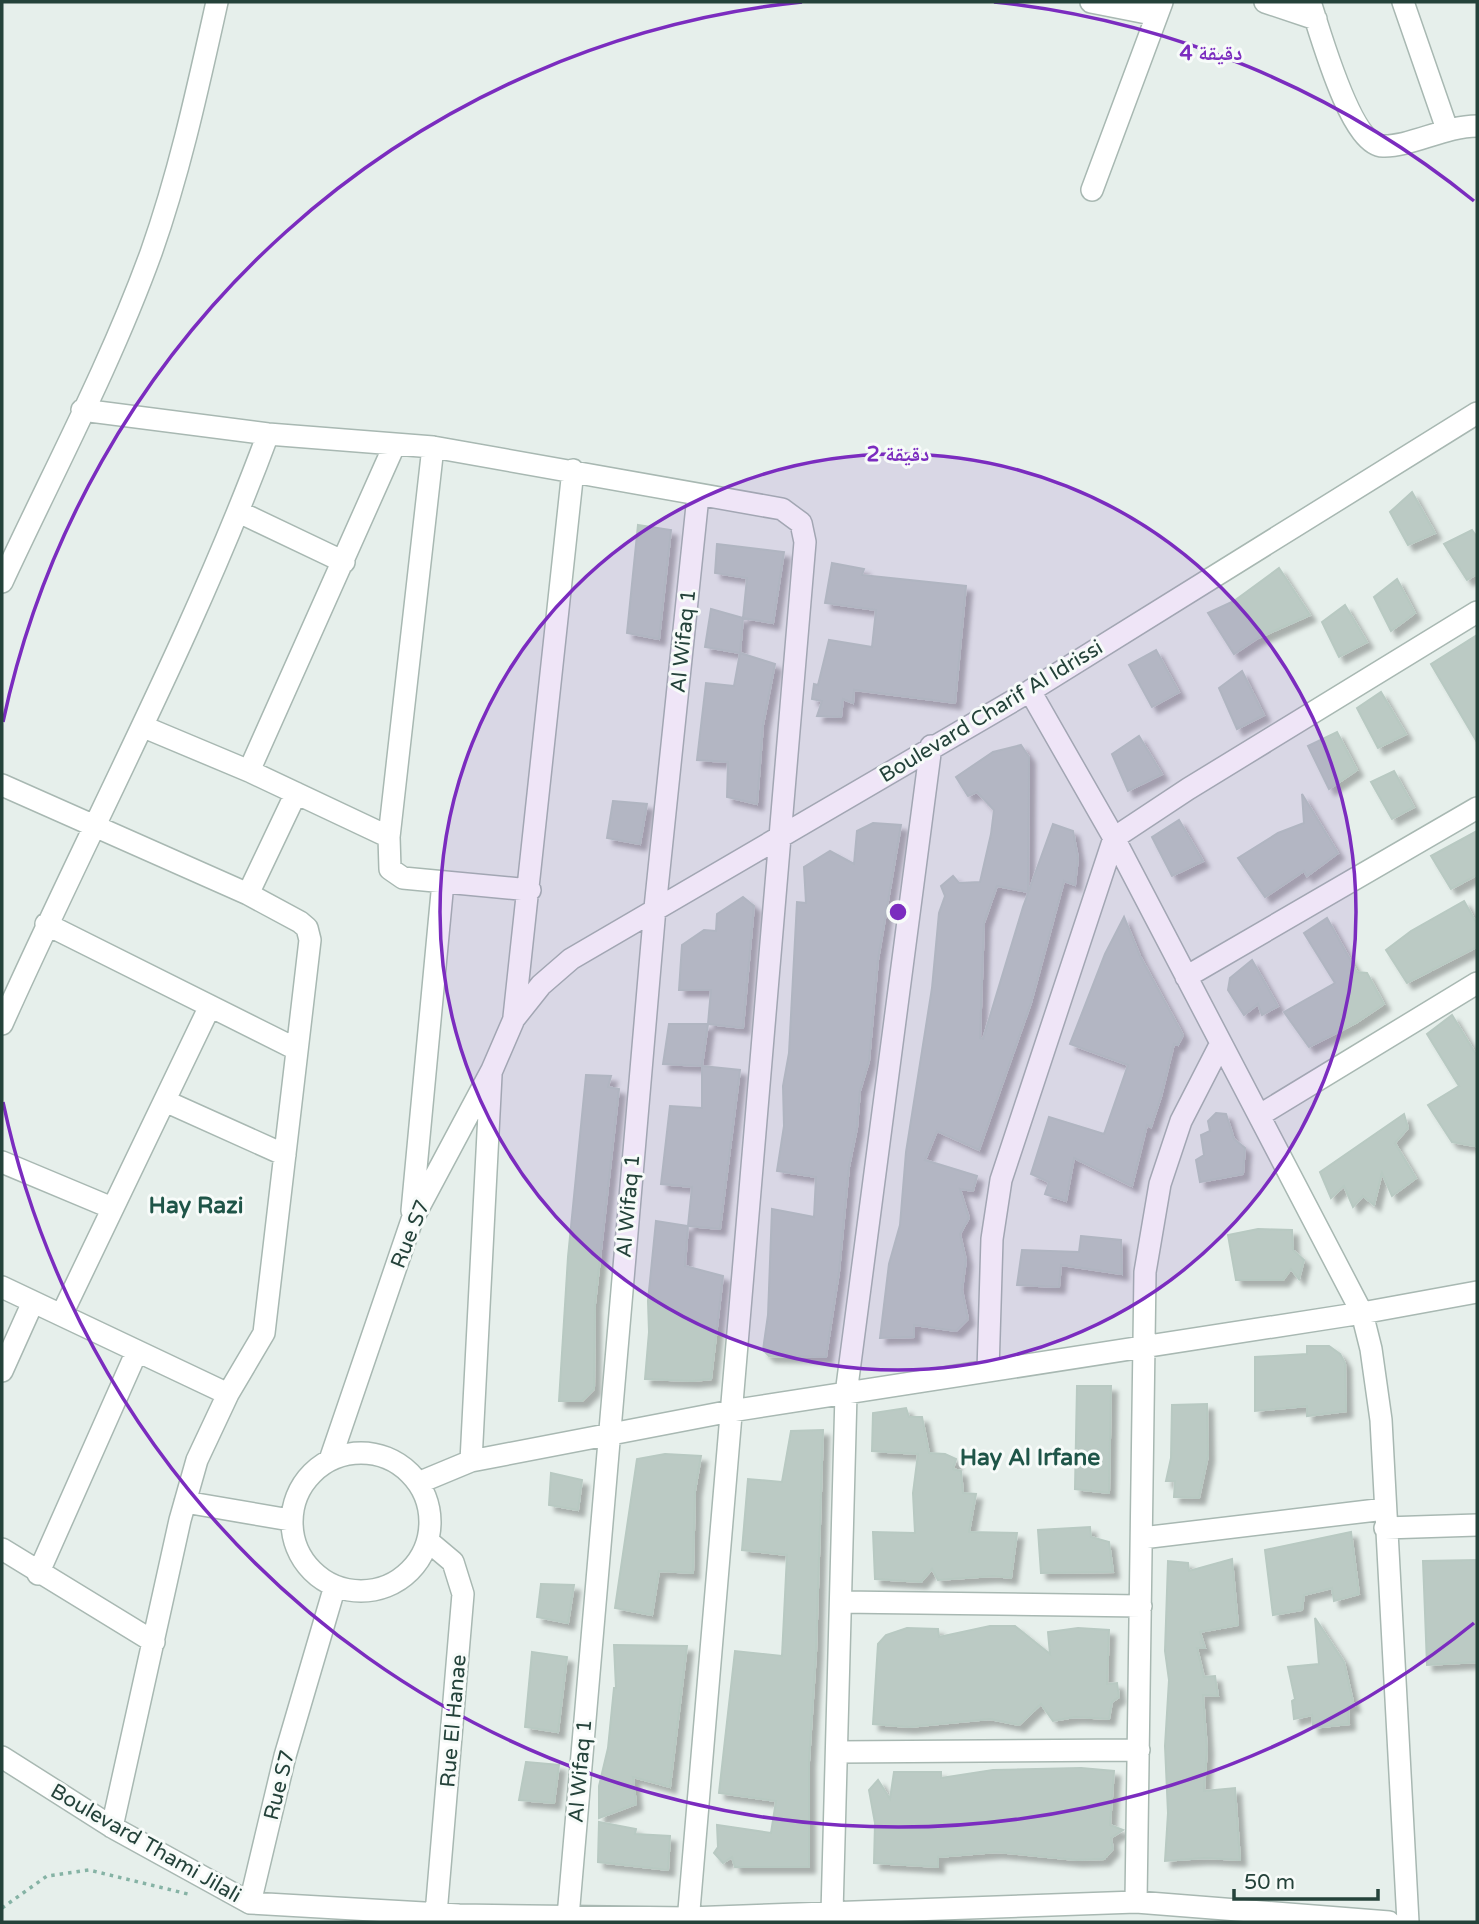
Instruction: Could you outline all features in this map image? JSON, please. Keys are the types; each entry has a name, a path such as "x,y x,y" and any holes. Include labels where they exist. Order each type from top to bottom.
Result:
{"street":[{"path":"2,582 119,334 151,253 181,160 217,2"},
{"path":"1091,2 1159,8 1092,190"},
{"path":"1265,2 1313,10 1358,131 1371,142 1382,146 1447,129 1477,126"},
{"path":"1403,2 1447,129"},
{"path":"82,410 268,435 433,447 782,509 796,516 800,523 805,542 688,1920"},
{"name":"Boulevard Charif Al Idrissi","path":"514,1019 541,985 571,959 931,746 1030,691 1477,414"},
{"path":"2,1024 46,924 144,727 239,512 268,435"},
{"path":"250,771 394,446"},
{"path":"433,447 389,837 390,869 403,878 530,890"},
{"path":"514,1019 530,890 573,470"},
{"name":"Al Wifaq 1","path":"568,1917 655,908 698,496"},
{"path":"239,512 344,562"},
{"path":"988,1371 992,1239 1001,1180 1114,838 1188,789 1477,612"},
{"path":"1030,691 1114,838 1220,1045 1260,1115 1363,1313 1381,1420 1408,1922"},
{"path":"144,727 250,771 389,837"},
{"path":"832,1913 846,1394 931,746"},
{"path":"2,785 248,894 307,928 310,940 264,1333 228,1394 197,1460 185,1502 111,1827"},
{"path":"248,894 296,793"},
{"path":"1186,977 1477,808"},
{"path":"412,1220 443,883"},
{"path":"46,924 296,1049"},
{"path":"1260,1115 1477,984"},
{"path":"62,1314 210,1006"},
{"name":"Rue S7","path":"330,1460 412,1220 492,1070 514,1019"},
{"path":"1136,1902 1145,1272 1160,1184 1181,1121 1220,1045"},
{"path":"471,1461 492,1070"},
{"path":"165,1101 285,1155"},
{"path":"2,1163 112,1208"},
{"path":"2,1287 228,1394"},
{"path":"418,1483 471,1461 608,1433 1142,1345 1363,1313 1477,1292"},
{"path":"2,1371 33,1302"},
{"path":"38,1574 137,1351"},
{"path":"369,1453 388,1458 418,1483 426,1502 428,1541 409,1570 380,1589 357,1591 335,1586 315,1574 301,1557 290,1520 299,1491 312,1473 330,1460 349,1454 369,1453"},
{"path":"185,1502 290,1520"},
{"path":"1143,1538 1385,1519 1477,1525"},
{"name":"Rue El Hanae","path":"428,1541 453,1562 464,1594 450,1917"},
{"path":"2,1549 38,1574 154,1642"},
{"name":"Rue S7","path":"250,1903 285,1756 335,1586"},
{"path":"841,1602 1141,1606"},
{"path":"838,1752 1139,1750"},
{"name":"Boulevard Thami Jilali","path":"2,1757 111,1827 227,1893 250,1903 450,1917 688,1920 1136,1902 1389,1922"}],"path":[{"path":"2,1908 47,1875 89,1870 182,1894 202,1896 227,1893"}],"building":[{"path":"1412,492 1435,533 1408,545 1390,512"},
{"path":"638,525 671,530 659,639 627,633"},
{"path":"1472,530 1477,537 1477,574 1467,580 1444,544"},
{"path":"717,544 784,552 773,623 743,618 747,578 715,573"},
{"path":"832,563 864,569 862,575 966,586 955,703 854,690 853,703 843,699 841,717 817,716 822,701 812,699 814,684 818,685 829,640 872,647 876,610 825,603"},
{"path":"1279,568 1310,615 1258,638 1234,654 1208,613 1234,601"},
{"path":"1397,579 1415,613 1391,631 1374,597"},
{"path":"1345,605 1367,642 1339,657 1322,622"},
{"path":"711,609 743,618 740,653 705,647"},
{"path":"1477,635 1477,742 1431,664"},
{"path":"1156,650 1179,692 1152,707 1129,665"},
{"path":"740,653 775,664 763,725 757,804 727,797 728,762 697,760 706,683 734,686"},
{"path":"1242,671 1264,715 1237,729 1219,688"},
{"path":"1381,692 1406,734 1378,748 1357,708"},
{"path":"1337,732 1357,770 1329,789 1308,746"},
{"path":"1139,736 1162,774 1128,791 1112,754"},
{"path":"1021,745 1029,757 1028,892 997,886 984,923 980,1038 983,1039 1023,907 1053,824 1073,831 1078,858 1075,885 1064,881 1031,1003 979,1150 937,1131 925,1160 977,1176 973,1191 960,1189 969,1218 960,1234 966,1260 962,1290 968,1319 956,1331 914,1325 914,1337 880,1338 889,1264 900,1225 906,1152 932,988 939,913 945,896 941,886 953,876 959,883 980,882 991,834 994,810 977,792 968,796 956,777 993,752"},
{"path":"1394,771 1414,807 1392,819 1371,782"},
{"path":"1302,794 1338,853 1307,876 1304,871 1265,897 1238,858 1278,833 1304,823"},
{"path":"613,801 647,804 640,844 607,838"},
{"path":"1179,820 1203,861 1172,876 1152,837"},
{"path":"873,823 901,825 878,960 869,1061 860,1091 857,1128 849,1167 839,1272 826,1357 769,1356 763,1350 768,1315 772,1209 814,1217 816,1177 777,1171 784,1126 783,1086 789,1053 797,902 806,903 804,867 830,851 854,864 857,831"},
{"path":"1477,831 1477,875 1451,889 1431,856"},
{"path":"743,897 754,906 743,1028 708,1024 711,990 679,990 682,945 704,930 716,931 717,914"},
{"path":"1464,901 1477,924 1477,947 1407,983 1386,950 1411,931"},
{"path":"1124,917 1140,956 1183,1035 1178,1045 1174,1044 1151,1127 1147,1125 1132,1186 1074,1158 1066,1201 1045,1194 1049,1182 1031,1174 1049,1117 1104,1134 1128,1065 1070,1044 1105,954"},
{"path":"1327,918 1357,972 1367,973 1384,1004 1356,1023 1309,1047 1284,1012 1335,983 1304,933"},
{"path":"1252,960 1278,1006 1262,1015 1258,1004 1244,1015 1228,990 1230,978"},
{"path":"1452,1015 1477,1056 1475,1146 1452,1142 1428,1105 1459,1086 1427,1034"},
{"path":"669,1024 708,1024 702,1066 663,1064"},
{"path":"702,1066 740,1070 720,1229 688,1226 692,1187 661,1184 670,1106 702,1108"},
{"path":"586,1075 611,1076 608,1087 619,1089 595,1304 594,1389 582,1401 559,1401 568,1257"},
{"path":"1216,1113 1226,1114 1234,1139 1245,1148 1243,1174 1200,1182 1196,1160 1204,1155 1201,1135 1210,1131 1208,1121"},
{"path":"1404,1114 1408,1128 1395,1143 1416,1178 1392,1196 1382,1173 1374,1205 1363,1196 1353,1207 1344,1186 1331,1198 1320,1172"},
{"path":"656,1221 688,1226 685,1266 723,1276 711,1379 645,1379 649,1332 648,1301"},
{"path":"1258,1229 1292,1230 1293,1250 1304,1260 1299,1279 1291,1269 1283,1280 1236,1280 1228,1235"},
{"path":"1081,1236 1121,1240 1122,1274 1061,1265 1059,1287 1017,1285 1022,1250 1079,1252"},
{"path":"1307,1346 1329,1346 1340,1354 1345,1363 1346,1411 1307,1416 1307,1406 1255,1411 1255,1357 1307,1354"},
{"path":"1077,1386 1111,1386 1109,1493 1075,1489"},
{"path":"1207,1404 1208,1456 1199,1498 1174,1497 1175,1481 1166,1481 1171,1458 1172,1405"},
{"path":"906,1408 909,1417 922,1417 929,1453 945,1454 956,1459 953,1469 961,1471 963,1493 976,1494 969,1532 1017,1533 1011,1578 993,1576 938,1580 932,1569 921,1582 875,1579 873,1532 915,1533 913,1493 918,1454 872,1451 873,1413"},
{"path":"823,1430 816,1653 809,1762 809,1867 735,1867 732,1857 723,1863 714,1853 718,1847 717,1825 771,1833 776,1801 719,1793 735,1651 782,1656 787,1555 742,1550 748,1479 782,1482 791,1431"},
{"path":"665,1454 701,1456 695,1491 693,1573 659,1571 652,1615 615,1608 637,1459"},
{"path":"551,1473 582,1480 578,1510 549,1505"},
{"path":"1090,1527 1091,1537 1109,1542 1113,1572 1041,1573 1038,1530"},
{"path":"1351,1532 1359,1594 1334,1601 1332,1588 1304,1595 1302,1610 1273,1615 1265,1550"},
{"path":"1232,1559 1238,1625 1200,1632 1205,1648 1197,1648 1204,1677 1215,1676 1218,1696 1203,1695 1207,1749 1204,1791 1235,1788 1240,1860 1204,1858 1165,1861 1168,1813 1165,1746 1169,1680 1165,1651 1168,1561 1188,1563 1189,1571"},
{"path":"1477,1560 1477,1662 1427,1665 1423,1561"},
{"path":"541,1584 574,1585 568,1623 537,1617"},
{"path":"1315,1618 1344,1662 1354,1706 1348,1706 1349,1724 1313,1728 1312,1715 1294,1719 1292,1701 1295,1699 1288,1667 1319,1664"},
{"path":"990,1626 1015,1626 1050,1654 1048,1632 1078,1628 1109,1630 1107,1684 1117,1683 1119,1697 1112,1702 1109,1719 1075,1717 1053,1721 1041,1704 1019,1725 990,1719 909,1727 873,1724 878,1644 886,1635 907,1628 938,1629 939,1637"},
{"path":"614,1645 687,1646 670,1787 633,1777 636,1804 599,1818 599,1786 608,1748 616,1688"},
{"path":"532,1652 567,1657 558,1732 525,1727"},
{"path":"526,1762 559,1765 554,1803 519,1800"},
{"path":"1081,1768 1114,1771 1110,1825 1123,1830 1111,1838 1113,1849 1104,1859 1076,1860 997,1852 938,1857 938,1867 874,1863 875,1823 869,1790 878,1780 890,1799 894,1772 941,1772 941,1778 993,1770"},
{"path":"599,1822 636,1829 635,1834 670,1836 668,1870 598,1862"}],"district":[{"name":"Hay Razi","path":"196,1205"},
{"name":"Hay Al Irfane","path":"1030,1457"}]}
